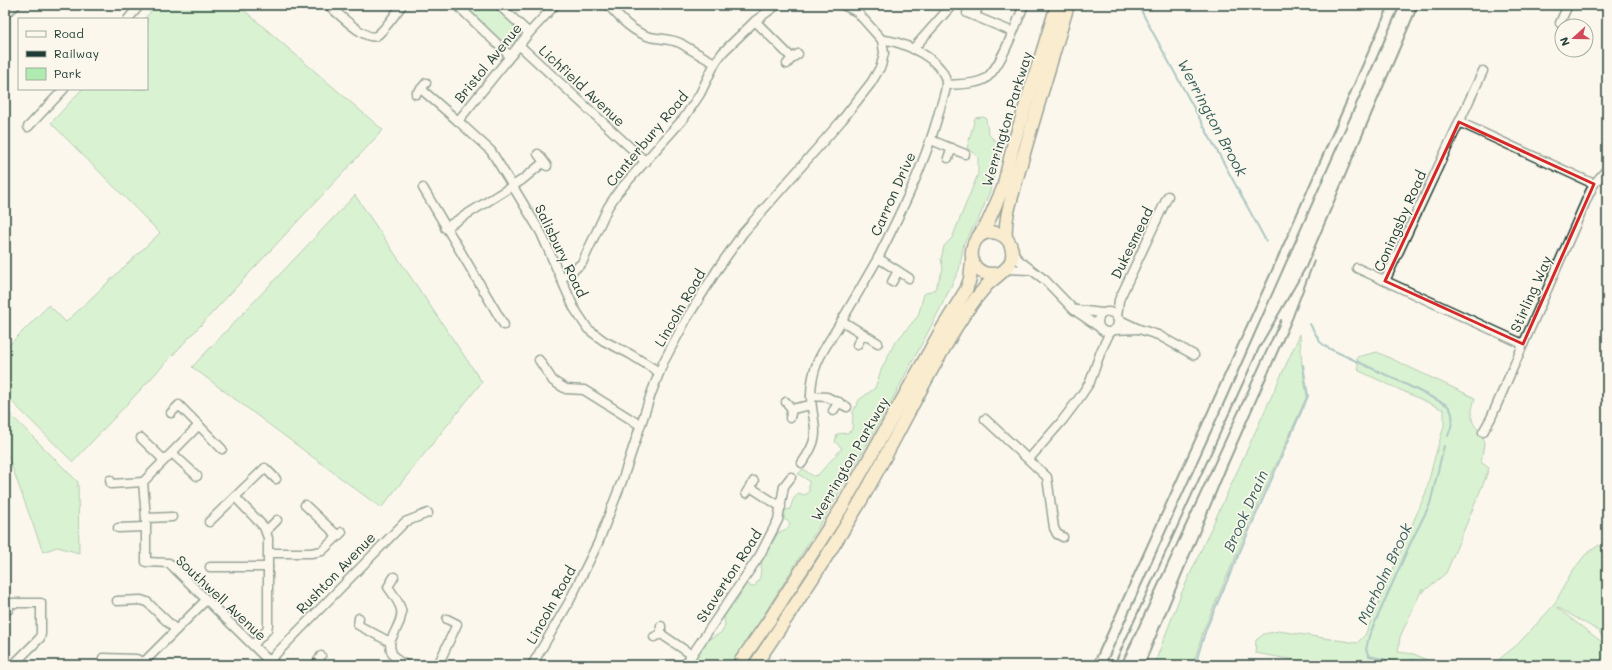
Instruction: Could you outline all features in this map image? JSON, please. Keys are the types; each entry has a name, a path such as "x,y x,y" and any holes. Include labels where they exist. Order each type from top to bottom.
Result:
{"highway":[{"name":"Werrington Parkway","path":"978,237 988,222 1003,188 1013,146 1057,5"},
{"name":"Werrington Parkway","path":"1006,238 1005,228 1023,154 1068,5"},
{"path":"995,233 1006,238 1010,244 1012,253 1010,264 1003,271 993,274 981,271 972,261 971,248 978,237 983,234 995,233"},
{"name":"Werrington Parkway","path":"738,665 770,619 842,507 942,329 966,290 970,279 972,261"},
{"name":"Werrington Parkway","path":"755,665 794,607 859,504 952,334 973,304 1003,271"}],"street":[{"path":"5,14 16,5"},
{"path":"129,18 140,5"},
{"path":"328,5 364,35 371,37 379,34 402,5"},
{"path":"499,5 529,33"},
{"name":"Bristol Avenue","path":"458,121 529,33 555,5"},
{"path":"608,5 635,31 648,36 676,42 716,63"},
{"name":"Canterbury Road","path":"561,278 569,274 582,263 598,226 618,192 684,118 700,94 723,52 755,21 777,5"},
{"path":"843,5 858,8 882,40 890,40 912,49 935,63 943,75 946,85 977,82 989,77 994,72 1024,5"},
{"path":"912,49 952,5"},
{"path":"1562,18 1568,5"},
{"path":"460,6 510,56"},
{"path":"975,16 978,7"},
{"path":"966,13 1012,32"},
{"path":"755,21 792,59"},
{"name":"Lincoln Road","path":"532,665 569,602 598,543 622,481 659,372 691,312 717,270 743,233 832,132 871,83 883,60 884,53 882,40"},
{"name":"Lichfield Avenue","path":"519,46 646,162"},
{"name":"Coningsby Road","path":"1483,71 1385,281 1523,344"},
{"name":"Carron Drive","path":"802,463 809,453 816,433 811,405 811,396 813,372 817,361 878,258 901,213 931,140 946,85"},
{"name":"Salisbury Road","path":"421,89 491,151 541,233 574,308 588,329 604,341 630,354 659,372"},
{"path":"28,127 63,90"},
{"path":"1459,122 1594,184"},
{"name":"Carron Drive","path":"931,140 965,154"},
{"path":"948,158 952,148"},
{"path":"446,228 546,164 538,154"},
{"name":"Stirling Way","path":"1483,432 1594,184 1607,169"},
{"path":"423,188 504,325"},
{"name":"Dukesmead","path":"1117,318 1119,300 1168,196"},
{"path":"1012,253 1021,262 1045,280 1074,310 1106,330 1139,329"},
{"name":"Carron Drive","path":"878,258 909,278"},
{"path":"1003,271 1017,268 1033,271"},
{"path":"1357,268 1385,281"},
{"path":"892,282 898,271"},
{"name":"Dukesmead","path":"1104,312 1119,300"},
{"path":"1074,310 1112,313 1117,318 1139,329 1158,335 1194,355"},
{"path":"1029,459 1062,421 1090,382 1101,351 1106,330 1098,318 1104,312"},
{"path":"1106,330 1118,324 1117,318"},
{"path":"842,321 878,343"},
{"path":"857,345 863,334"},
{"path":"539,360 553,381 566,389 584,390 640,425"},
{"path":"811,396 827,397 847,407"},
{"path":"786,402 791,413 811,405"},
{"path":"833,411 839,402"},
{"path":"171,413 179,404 222,449"},
{"path":"985,419 1047,477 1054,528 1057,534 1063,537"},
{"path":"110,480 111,484 144,482 198,425"},
{"path":"141,438 164,460"},
{"path":"172,453 197,476"},
{"path":"209,522 265,468 276,479"},
{"name":"Staverton Road","path":"685,665 760,555 778,520 784,486 791,477"},
{"path":"118,528 145,527 144,482"},
{"path":"750,487 781,507"},
{"path":"235,497 264,527 268,538 268,624 267,630 253,645"},
{"path":"269,553 311,553 322,551 340,534 305,505"},
{"name":"Rushton Avenue","path":"271,663 405,522 428,513"},
{"path":"146,518 172,517"},
{"path":"266,531 277,520"},
{"name":"Southwell Avenue","path":"145,527 146,562 169,563 271,663"},
{"path":"210,566 268,567"},
{"path":"394,576 388,587 399,604 402,615 390,642 391,651 394,662 406,665"},
{"path":"117,601 141,600 147,602 176,630"},
{"path":"103,658 136,659 144,664 206,600"},
{"path":"9,609 9,603 41,603 40,638 14,665"},
{"path":"359,618 358,625 390,642"},
{"path":"438,665 457,624 447,619"},
{"path":"658,632 692,655"},
{"path":"321,656 317,663 321,665"}],"highlighted area":[{"path":"1459,122 1594,184 1523,344 1385,281"}],"green space":[{"path":"157,5 238,5 383,130 73,462 5,395 5,349 49,305 66,322 160,233 51,123 81,90 148,90 148,18 145,18"},
{"path":"467,5 495,5 521,30 520,35 512,45 504,47 466,9"},
{"path":"975,118 986,118 989,133 1001,149 990,191 979,218 964,243 959,270 884,415 829,510 747,642 730,665 688,665 704,642 723,630 725,623 724,613 729,607 734,605 741,594 743,586 748,583 751,587 755,586 760,577 762,559 778,533 788,528 790,523 783,518 784,511 790,509 793,500 798,493 805,495 809,492 809,481 798,474 803,469 813,476 818,475 842,448 835,442 837,434 847,433 852,430 853,412 859,400 875,388 881,370 894,344 918,316 924,294 935,289 943,269 941,259 944,246 952,238 978,174 978,157 967,148"},
{"path":"355,195 482,382 381,508 192,367"},
{"path":"1300,334 1302,365 1307,396 1204,629 1193,665 1154,665 1181,594"},
{"path":"1377,352 1475,398 1472,408 1472,418 1475,426 1483,432 1484,444 1481,462 1489,468 1484,482 1446,573 1422,593 1422,589 1400,637 1398,652 1414,654 1438,665 1323,665 1255,653 1256,640 1264,634 1279,631 1357,643 1365,635 1426,492 1444,426 1444,410 1359,371 1357,357"},
{"path":"5,409 78,482 79,553 57,547 43,552 5,448"},
{"path":"1599,545 1607,554 1607,665 1492,665 1518,644 1554,605 1571,573 1585,555","holes":["1557,607 1599,631 1606,645"]}],"waterway":[{"name":"Werrington Brook","path":"1138,5 1266,241"},
{"name":"Marholm Brook","path":"1310,324 1320,342 1328,348 1447,405 1452,412 1452,424 1448,436"},
{"name":"Brook Drain","path":"1195,665 1206,629 1308,396 1303,365"},
{"name":"Marholm Brook","path":"1426,665 1414,660 1401,663 1369,656 1366,650 1369,636 1410,544 1430,504 1444,446"}],"railway":[{"path":"1093,665 1278,257 1389,5"},
{"path":"1105,665 1227,396 1400,5"},
{"path":"1114,665 1259,348 1306,267 1418,5"},
{"path":"1144,665 1226,468 1292,319 1314,261"},
{"path":"1121,665 1281,320"}]}
